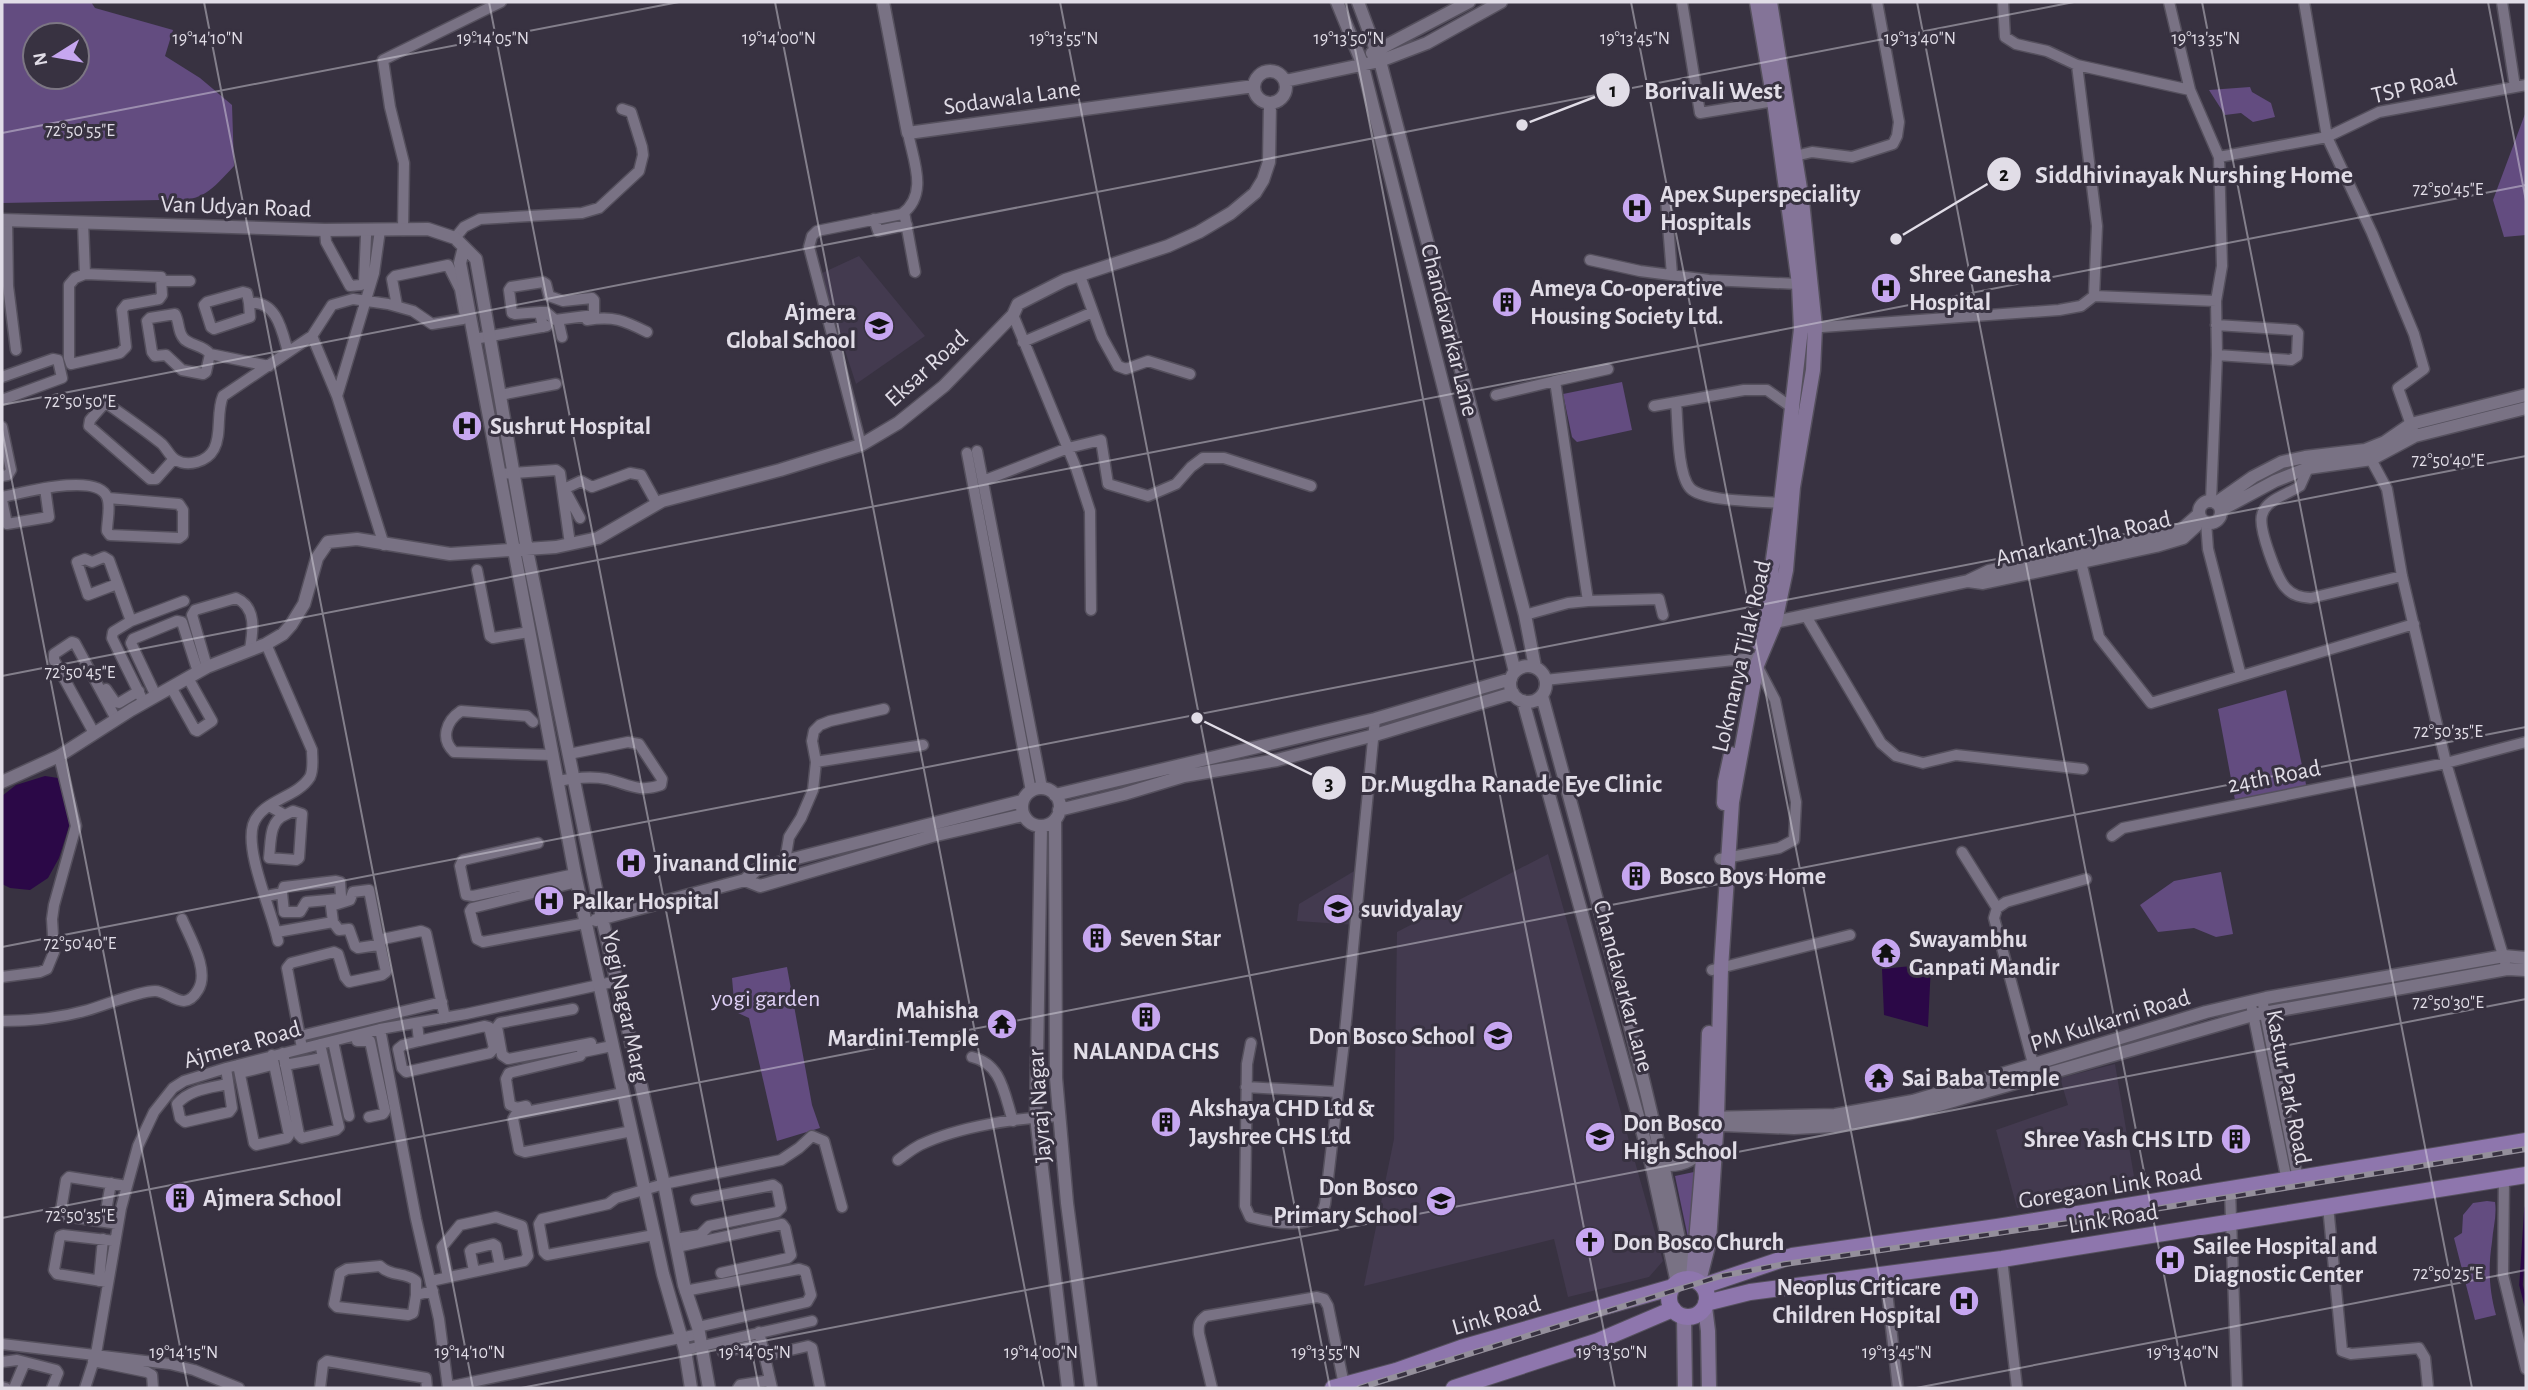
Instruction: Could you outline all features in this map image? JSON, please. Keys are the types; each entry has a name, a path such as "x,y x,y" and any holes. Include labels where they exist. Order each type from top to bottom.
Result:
{"main road":[{"name":"Lokmanya Tilak Road","path":"1689,1283 1709,1242 1716,969 1724,858 1725,782 1755,662 1786,570 1794,409 1808,328 1757,2"},
{"name":"Lokmanya Tilak Road","path":"1770,2 1795,156 1813,370 1792,486 1781,503 1770,619"},
{"name":"Lokmanya Tilak Road","path":"1689,1283 1703,1147 1712,1121"},
{"name":"Goregaon Link Road","path":"1689,1283 1792,1256 1997,1227 2526,1142"},
{"name":"Link Road","path":"1706,1305 1750,1292 2002,1259 2515,1177"},
{"path":"1685,1388 1679,1313 1670,1298 1689,1283 1706,1291 1709,1388"},
{"name":"Link Road","path":"1339,1386 1689,1283"},
{"path":"1454,1388 1474,1386 1679,1313 1696,1315 1706,1305"}],"street":[{"path":"402,230 404,163 390,107 383,60 501,2"},
{"path":"861,444 809,247 811,236 817,231 904,212 910,208 918,189 883,2"},
{"name":"Chandavarkar Lane","path":"1337,2 1362,63 1513,675"},
{"name":"Chandavarkar Lane","path":"1358,2 1378,55 1525,615 1535,667"},
{"path":"1285,80 1362,63 1469,2"},
{"path":"1378,55 1427,43 1501,2"},
{"path":"1682,2 1700,113 1774,100"},
{"path":"1795,156 1812,152 1852,157 1894,144 1899,122 1877,2"},
{"path":"2003,2 2005,37 2016,44 2047,51 2077,65 2190,90"},
{"path":"2169,2 2190,90 2219,157 2222,266 2216,301 2217,521 2202,519"},
{"path":"2304,2 2327,137 2349,180 2414,334 2424,369 2399,388 2413,430"},
{"path":"2502,2 2520,86"},
{"path":"2077,65 2097,226 2094,296"},
{"path":"1267,71 1278,73 1285,80 1284,96 1270,103 1260,100 1254,86 1258,76 1267,71"},
{"name":"Sodawala Lane","path":"908,132 1254,86"},
{"name":"TSP Road","path":"2219,157 2327,137 2379,112 2520,86"},
{"name":"Eksar Road","path":"266,644 283,634 304,604 317,558 328,542 357,540 450,554 527,550 570,544 598,538 657,503 780,470 861,444 898,423 944,386 1013,315 1018,304 1065,281 1168,246 1199,232 1231,213 1255,193 1269,162 1270,103"},
{"path":"513,549 460,263 459,243 464,227 480,219 582,213 598,208 639,171 643,155 631,112 622,109"},
{"path":"1666,199 1672,275"},
{"path":"904,212 915,272"},
{"path":"876,219 876,230 881,231 907,225"},
{"path":"4,220 16,350"},
{"name":"Van Udyan Road","path":"4,220 325,230 428,229 459,243"},
{"path":"83,222 85,274"},
{"path":"325,230 326,242 350,286 361,285 369,272"},
{"path":"337,396 366,300 371,252 380,230"},
{"path":"366,236 371,252"},
{"path":"459,243 475,259 527,550"},
{"path":"1590,260 1640,271 1709,280 1799,284"},
{"path":"173,460 156,479 150,480 89,426 90,420 104,404 109,405 164,447 173,460 187,464 204,459 214,449 218,407 223,396 312,336 332,305 353,299 366,300 413,311 432,324 463,319 465,316 460,289 447,265 395,276 392,279 397,306"},
{"path":"85,274 161,277 162,295 159,299 126,305 122,310 126,347 120,354 71,364 69,285 75,278 85,274"},
{"path":"1080,276 1102,337 1118,366 1126,369 1148,361 1190,374"},
{"path":"162,281 190,281"},
{"path":"542,282 546,284 549,296 559,300 594,300 594,315 555,320 546,312 540,312 512,313 509,290 511,287 542,282"},
{"path":"243,292 247,293 249,303 250,317 214,329 204,305 243,292"},
{"path":"1808,328 2059,310 2081,306 2094,296 2216,301"},
{"path":"249,303 265,304 279,320 288,352"},
{"path":"540,312 543,327"},
{"path":"1023,342 1093,312"},
{"path":"211,354 206,372 202,374 182,370 166,355 155,356 152,352 147,321 150,318 176,314 182,337 188,342 206,347 211,354 269,366"},
{"path":"1013,315 1068,448 1090,511 1091,610"},
{"path":"474,339 608,317 622,319 647,332"},
{"path":"561,324 563,337"},
{"path":"2216,325 2295,330 2298,333 2297,356 2291,360 2217,355"},
{"path":"312,336 337,396 384,545"},
{"path":"2,377 53,359 58,360 63,375 62,378 2,400"},
{"path":"1496,395 1608,369"},
{"path":"1555,381 1588,601"},
{"path":"500,395 556,384"},
{"path":"1654,406 1744,390 1767,390 1794,409"},
{"path":"2241,676 2208,549 2202,505 2216,505 2308,468 2369,455 2413,430 2526,395"},
{"path":"1676,402 1683,474 1691,489 1707,496 1781,503"},
{"path":"2413,430 2526,408"},
{"path":"2,427 11,470 8,475 2,476"},
{"path":"983,481 1068,448 1101,440 1108,484 1148,496 1176,484 1203,458 1224,458 1311,486"},
{"path":"981,502 983,481 972,452 981,502 1000,604 1025,730 1032,793 1023,815"},
{"path":"2216,505 2253,477 2282,462 2305,457 2369,455"},
{"path":"2369,455 2387,489 2402,576 2446,763 2505,963"},
{"path":"2308,468 2300,486 2276,499 2262,514 2261,524 2277,576 2286,589 2297,597 2311,598 2402,576"},
{"path":"499,474 556,470 560,473 570,544"},
{"path":"580,519 566,488 581,481 592,487 630,473 641,475 657,503"},
{"path":"46,491 49,517 7,524 2,500 67,484 101,489 108,498 107,531 110,535 179,538 183,535 183,510 179,505 108,498"},
{"name":"Amarkant Jha Road","path":"1770,619 1806,616 1968,581 1989,571 2182,529 2202,519"},
{"name":"Amarkant Jha Road","path":"1968,581 1983,583 2183,538 2202,519"},
{"name":"Yogi Nagar Marg","path":"513,549 598,984 663,1274 683,1343 691,1388"},
{"name":"Yogi Nagar Marg","path":"527,550 602,918 709,1388"},
{"path":"2081,562 2099,637 2151,703 2414,624"},
{"path":"477,570 490,636 547,639"},
{"path":"117,584 131,621"},
{"path":"198,672 192,615 195,610 236,598 242,601 250,611 254,625 250,649"},
{"path":"1525,615 1568,603 1659,599 1663,615"},
{"path":"140,699 112,638 116,629 184,601"},
{"path":"1806,616 1881,743 1896,756 1923,763 1956,755 2084,769"},
{"path":"140,699 131,643 133,639 177,621 182,622 212,721 195,730 171,687"},
{"path":"94,733 54,660 54,654 72,642 75,643 116,719"},
{"path":"92,667 115,702 119,703 140,699 171,687 198,672 266,644 312,750 313,765 311,776 269,806 254,823 254,856 277,937 333,922"},
{"path":"1545,680 1755,662 1774,700 1796,802 1794,841 1779,848 1724,858"},
{"path":"1023,815 1034,825 1041,826 1057,815 1124,794 1168,774 1216,757 1376,719 1513,675 1528,666 1541,671 1545,680 1542,696 1530,702 1518,697 1467,707 1375,735 1278,760 1219,770 1168,774 1121,778 1055,795"},
{"path":"1513,675 1518,697"},
{"path":"1464,692 1467,707"},
{"name":"Chandavarkar Lane","path":"1542,696 1665,1165 1689,1283"},
{"name":"Chandavarkar Lane","path":"1518,697 1651,1163 1689,1283"},
{"path":"2,782 59,756 116,719 140,699"},
{"path":"1418,706 1421,721"},
{"path":"544,710 560,707"},
{"path":"785,860 789,837 813,790 816,762 812,741 814,731 820,725 884,709"},
{"path":"533,722 527,716 461,711 453,716 446,730 446,741 454,752 553,755"},
{"path":"1251,1043 1246,1087 1245,1206 1251,1217 1307,1222 1324,1212 1376,719"},
{"path":"558,781 574,778 607,779 633,788 661,785 662,779 639,744 628,742 569,754"},
{"name":"24th Road","path":"2112,836 2123,828 2446,763 2526,742"},
{"path":"1274,744 1278,760"},
{"path":"816,762 923,745"},
{"path":"2,977 40,972 47,968 54,952 54,905 76,826 59,756"},
{"path":"1216,757 1219,770"},
{"path":"1121,778 1124,794"},
{"path":"745,880 760,886 1047,789 1055,795 1057,815"},
{"path":"269,806 285,815"},
{"path":"254,856 269,858 296,860 299,858 303,814 293,811 277,818 269,858"},
{"path":"576,878 472,908 470,911 477,939 483,942 586,923 745,880 756,870 785,860 1023,815"},
{"name":"Jayraj Nagar","path":"1057,815 1056,1078 1067,1203 1091,1388"},
{"name":"Jayraj Nagar","path":"1041,826 1036,1117 1068,1388"},
{"path":"569,840 586,836"},
{"path":"538,843 463,860 460,866 467,895 576,878"},
{"path":"1962,852 1997,908"},
{"path":"2036,1071 1994,918 1997,908 2014,899 2086,878"},
{"path":"336,881 340,882 341,896 339,899 306,902 300,912 287,913 284,912 282,893 284,887 336,881"},
{"path":"369,890 378,945 358,948 355,946 352,931 339,930 333,922 331,906 350,900 353,892 369,890"},
{"path":"266,896 282,893"},
{"path":"2,1021 64,1016 155,990 179,1001 188,1000 196,994 202,974 182,919"},
{"path":"302,1048 288,968 291,963 334,952 338,954 349,982 382,975 386,972 380,944 383,939 422,931 426,933 445,1018"},
{"path":"1716,969 1850,936"},
{"name":"PM Kulkarni Road","path":"1712,1121 1835,1115 1913,1101 2259,1014 2526,958"},
{"name":"PM Kulkarni Road","path":"2036,1071 2206,1012 2256,1000 2505,963 2526,970"},
{"name":"Ajmera Road","path":"85,1388 95,1357 109,1240 118,1224 138,1146 155,1112 184,1081 226,1068 239,1069 302,1048 333,1043 380,1029 467,1014 617,981"},
{"path":"528,1000 532,1017"},
{"name":"Kastur Park Road","path":"2256,1000 2292,1180"},
{"path":"300,1035 442,1002"},
{"path":"572,1009 500,1023 497,1027 502,1055 508,1059 611,1042"},
{"path":"467,1014 470,1030"},
{"path":"416,1023 419,1041"},
{"path":"489,1027 494,1048 490,1053 405,1072 398,1049 419,1041 489,1027"},
{"path":"380,1029 416,1219 432,1286 448,1387 683,1343 699,1335 807,1302 811,1295 805,1271 799,1269 685,1292"},
{"path":"349,1116 333,1043 368,1039 385,1111 383,1114 369,1117"},
{"path":"611,1042 583,1052 580,1056 509,1073 506,1079 510,1105 517,1108 622,1090"},
{"path":"285,1065 299,1135 302,1138 336,1130 339,1127 320,1044"},
{"path":"972,1057 983,1060 995,1069 1013,1121"},
{"path":"274,1058 285,1065 317,1059"},
{"path":"239,1069 254,1143 256,1145 287,1138 289,1135 274,1058"},
{"path":"373,1061 386,1058"},
{"path":"226,1068 232,1108 229,1112 185,1122 180,1118 177,1104 179,1100 194,1091 228,1084"},
{"path":"378,1088 391,1086"},
{"path":"1246,1087 1338,1092"},
{"path":"622,1090 516,1114 513,1119 519,1150 525,1152 632,1131"},
{"path":"169,1094 179,1100"},
{"path":"898,1160 919,1145 943,1137 1013,1121 1060,1116"},
{"path":"654,1235 547,1255 544,1252 539,1224 542,1219 608,1204 616,1198 664,1184 780,1160 812,1136 824,1141 842,1207"},
{"path":"1651,1163 1684,1163 1693,1159 1703,1147"},
{"path":"717,1174 721,1195"},
{"path":"118,1224 65,1216 61,1210 66,1180 69,1177 127,1186"},
{"path":"2515,1177 2503,1275 2526,1369"},
{"path":"104,1222 111,1183"},
{"path":"676,1243 700,1235 709,1226 777,1212 781,1208 777,1188 773,1185 696,1200"},
{"path":"2230,1190 2237,1388"},
{"path":"2328,1206 2342,1351 2351,1354 2419,1348 2425,1358 2428,1388"},
{"path":"416,1295 448,1276 524,1261 528,1256 522,1226 496,1217 460,1225 443,1244 448,1276"},
{"path":"676,1243 782,1224 785,1228 791,1255 789,1258 721,1272"},
{"path":"103,1281 57,1274 54,1270 60,1236 109,1240"},
{"path":"474,1271 470,1251 493,1244 496,1246 500,1266"},
{"path":"2002,1259 2017,1388"},
{"path":"380,1266 386,1273 413,1278 416,1281 416,1295 413,1313 408,1315 337,1307 334,1304 340,1273 347,1269 380,1266"},
{"path":"1885,1274 1898,1388"},
{"path":"1212,1388 1198,1326 1200,1320 1206,1316 1317,1297 1324,1299 1328,1306 1339,1386"},
{"path":"699,1335 759,1332 812,1321"},
{"path":"738,1388 740,1385 771,1384 759,1332"},
{"path":"2,1344 170,1364 194,1370 239,1388"},
{"path":"723,1352 755,1345 764,1352 807,1346 812,1348 820,1387"},
{"path":"14,1388 22,1346"},
{"path":"95,1357 147,1372 152,1375 153,1388"},
{"path":"2,1362 21,1361 56,1370 58,1373 52,1388"},
{"path":"320,1388 323,1364 327,1361 426,1378 427,1388"}],"shaded area":[{"path":"859,256 925,336 856,384 820,274"},
{"path":"45,776 58,778 66,791 70,823 59,858 48,878 30,890 10,888 2,884 2,796 16,785"},
{"name":"Don Bosco School","path":"1548,854 1663,1261 1649,1277 1568,1297 1554,1239 1364,1286 1394,1139 1397,932"},
{"path":"1361,867 1356,925 1297,921 1299,904"},
{"path":"1931,964 1928,1027 1884,1015 1882,969"},
{"path":"2115,1064 2136,1188 2017,1208 1996,1130 2068,1105 2060,1078"}],"green space":[{"path":"2,2 91,2 95,8 173,30 165,56 200,78 232,105 234,166 203,195 185,200 2,203"},
{"path":"2250,87 2252,92 2271,103 2275,117 2253,122 2241,113 2225,115 2209,90"},
{"path":"2525,114 2526,235 2504,237 2493,200"},
{"path":"1622,382 1632,430 1577,442 1572,437 1563,394"},
{"path":"2286,690 2307,789 2235,800 2218,709"},
{"path":"2221,872 2233,934 2216,937 2194,928 2158,932 2140,905 2174,881"},
{"name":"yogi garden","path":"787,967 812,1105 820,1128 777,1141 749,1018 738,1013 732,978"},
{"path":"1694,1172 1690,1247 1675,1176"},
{"path":"2495,1202 2490,1270 2496,1315 2475,1320 2454,1238 2462,1233 2463,1215 2473,1203"}],"waterway":[{"path":"2526,1208 2521,1285 2526,1305"}],"railway":[{"path":"1359,1388 1721,1276 2526,1149"}],"place":[{"name":"Borivali West","path":"1522,125"},
{"name":"Apex Superspeciality Hospitals","path":"1637,208"},
{"name":"Siddhivinayak Nurshing Home","path":"1896,239"},
{"name":"Shree Ganesha Hospital","path":"1886,288"},
{"name":"Ameya Co-operative Housing Society Ltd.","path":"1507,302"},
{"name":"Ajmera Global School","path":"879,326"},
{"name":"Sushrut Hospital","path":"467,426"},
{"name":"Dr.Mugdha Ranade Eye Clinic","path":"1197,718"},
{"name":"Jivanand Clinic","path":"631,863"},
{"name":"Bosco Boys Home","path":"1636,876"},
{"name":"Palkar Hospital","path":"549,901"},
{"name":"suvidyalay","path":"1338,909"},
{"name":"Seven Star","path":"1097,938"},
{"name":"Swayambhu Ganpati Mandir","path":"1886,953"},
{"name":"NALANDA CHS","path":"1146,1017"},
{"name":"Mahisha Mardini Temple","path":"1002,1024"},
{"name":"Don Bosco School","path":"1498,1036"},
{"name":"Sai Baba Temple","path":"1879,1078"},
{"name":"Akshaya CHD Ltd & Jayshree CHS Ltd","path":"1166,1122"},
{"name":"Don Bosco High School","path":"1600,1137"},
{"name":"Shree Yash CHS LTD","path":"2236,1139"},
{"name":"Ajmera School","path":"180,1198"},
{"name":"Don Bosco Primary School","path":"1441,1201"},
{"name":"Don Bosco Church","path":"1590,1242"},
{"name":"Sailee Hospital and Diagnostic Center","path":"2170,1260"},
{"name":"Neoplus Criticare Children Hospital","path":"1964,1301"}]}
